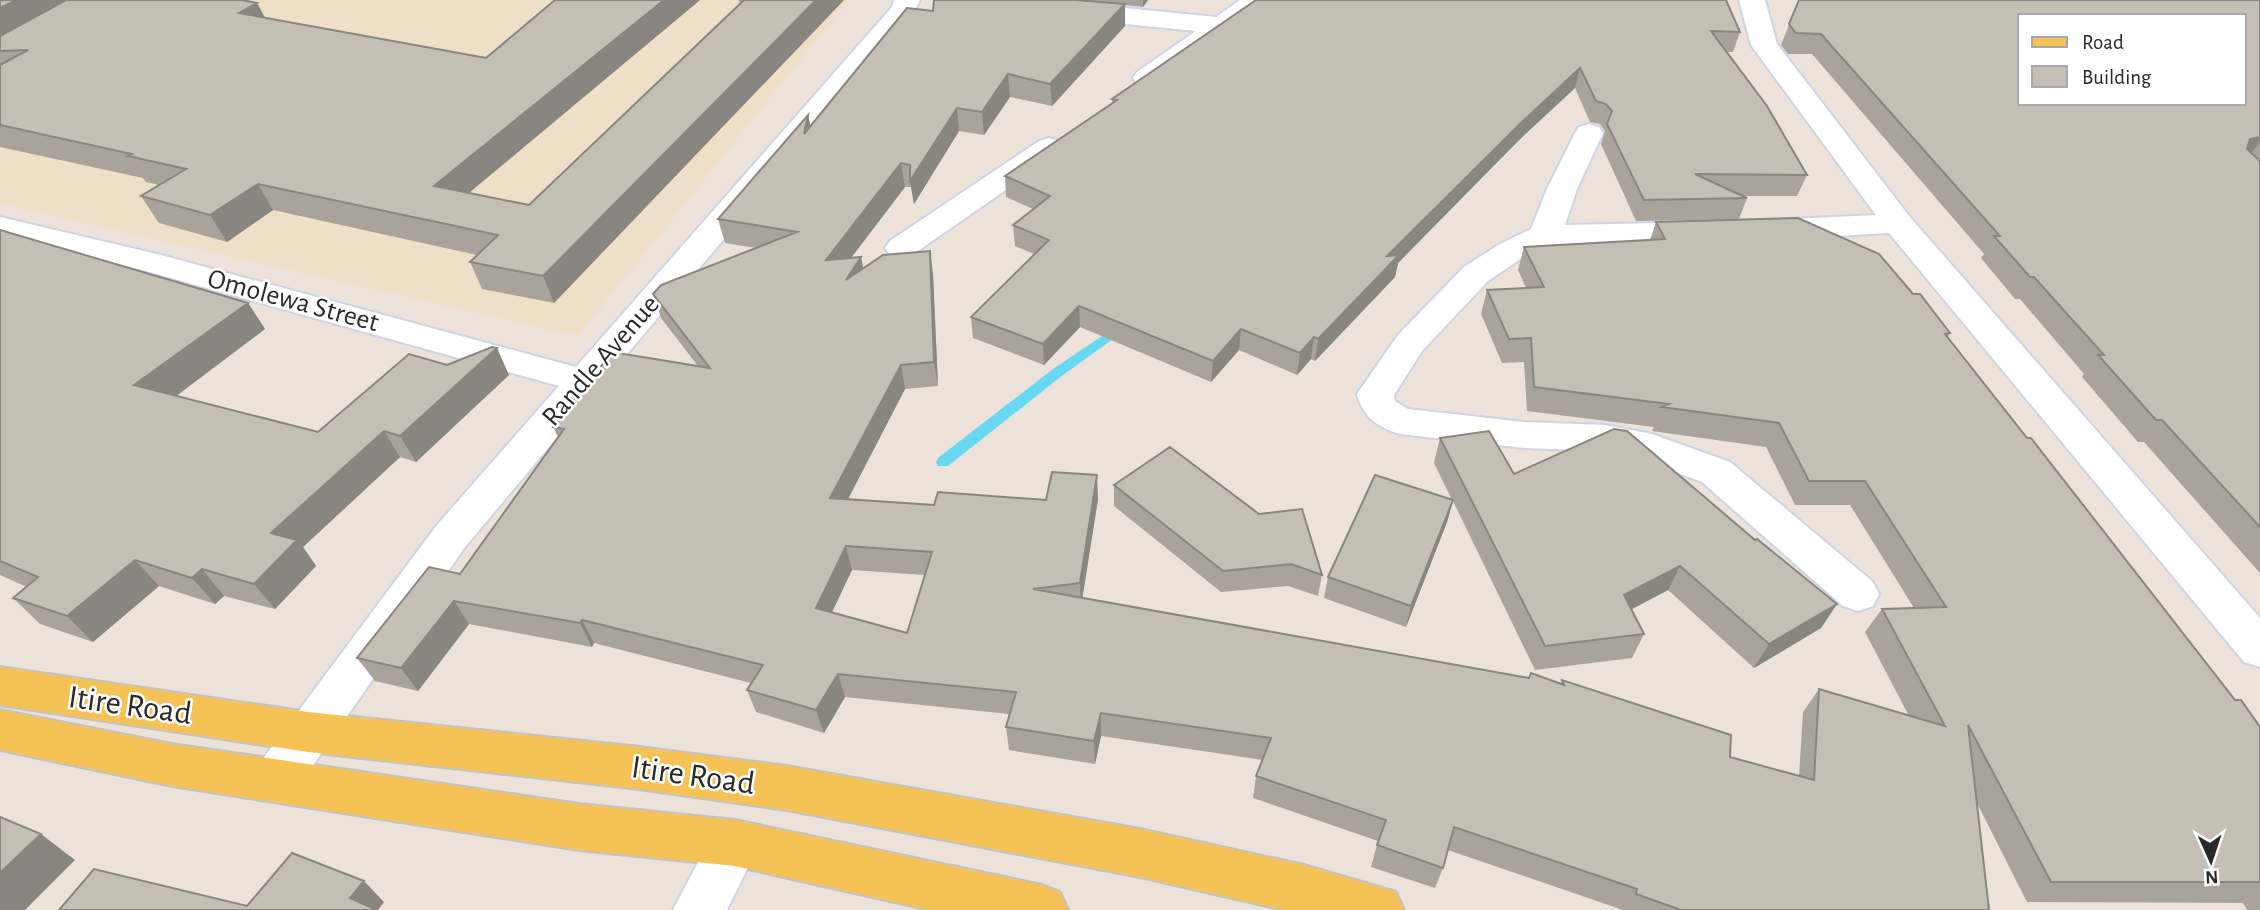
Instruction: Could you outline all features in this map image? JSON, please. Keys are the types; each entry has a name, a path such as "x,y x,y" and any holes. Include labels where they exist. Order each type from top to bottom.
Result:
{"main road":[{"name":"Itire Road","path":"0,686 307,732 631,767 787,788 1140,853 1304,890 1378,910"},
{"name":"Itire Road","path":"0,730 172,765 579,827 735,843 1042,910"}],"street":[{"path":"1125,94 1218,24 1256,0"},
{"path":"1752,0 1763,44 1898,223 2260,649"},
{"name":"Randle Avenue","path":"276,779 307,732 451,536 914,6"},
{"path":"1052,10 1218,24"},
{"path":"901,248 1071,133"},
{"path":"1545,235 1562,189 1589,133"},
{"path":"1858,594 1716,472 1639,444 1605,438 1524,435 1401,421 1379,408 1375,394 1410,343 1476,274 1511,251 1545,235 1723,232 1898,223"},
{"name":"Omolewa Street","path":"0,227 149,262 584,381"},
{"path":"699,910 735,843"}],"shaded area":[{"path":"137,0 849,0 578,336 0,204 0,82"}],"building":[{"path":"0,0 16,0 0,8"},
{"path":"66,0 242,0 257,3 239,13 486,58 555,0 664,0 434,186 529,205 744,0 816,0 543,276 470,262 498,235 258,184 210,215 141,196 186,169 128,156 132,154 0,125 0,65 28,50 0,51 0,36"},
{"path":"934,0 1076,0 1125,4 1050,84 1008,74 982,112 957,108 910,181 910,165 901,163 826,260 861,257 846,280 883,255 930,251 934,362 901,365 830,498 934,505 938,492 1046,500 1052,472 1097,475 1080,583 1033,589 1529,678 1531,673 1564,685 1562,680 1731,735 1730,757 1814,780 1819,689 1945,726 1882,609 1946,607 1865,481 1809,481 1779,423 1662,407 1669,404 1534,387 1531,338 1509,339 1487,290 1544,287 1524,247 1665,239 1656,222 1798,218 1879,254 1913,294 1920,294 1950,333 1945,334 2027,438 2031,438 2235,700 2241,700 2260,727 2260,882 2051,882 1968,725 1989,910 1681,910 1636,894 1637,889 1454,827 1443,868 1377,845 1386,820 1256,776 1271,738 1101,713 1094,741 1006,727 1016,692 838,674 816,710 747,690 763,665 582,620 580,623 454,601 401,668 357,658 429,567 460,574 564,429 553,427 612,352 710,368 653,294 661,285 797,232 718,219 808,115 804,134 907,8 933,11","holes":["846,546 932,552 907,633 816,608"]},
{"path":"1256,0 1726,0 1740,32 1711,31 1767,106 1807,175 1695,174 1747,198 1644,200 1607,124 1612,111 1606,104 1596,101 1580,68 1387,256 1399,255 1318,339 1314,337 1300,353 1241,329 1213,361 1079,306 1043,344 971,317 1049,240 1013,225 1050,196 1005,176"},
{"path":"1799,0 2260,0 2260,137 2250,139 2247,149 2260,161 2260,527 2162,420 2156,420 2098,355 2104,355 2034,277 2030,277 1994,236 2000,236 1821,34 1796,33 1789,24"},
{"path":"0,230 248,303 134,385 318,432 409,354 447,365 492,347 497,348 400,436 384,431 271,533 297,540 254,584 202,569 192,578 135,560 67,616 13,598 38,577 0,561"},
{"path":"1614,429 1627,431 1755,540 1837,604 1769,644 1680,566 1624,595 1644,634 1545,646 1440,438 1489,431 1514,474"},
{"path":"1170,447 1259,514 1302,509 1322,575 1291,564 1223,571 1114,485"},
{"path":"1375,475 1453,500 1411,606 1328,577"},
{"path":"0,817 41,834 0,873"},
{"path":"292,853 364,881 350,898 377,910 59,910 94,869 247,906"}],"waterway":[{"path":"943,462 1058,372 1120,328"}]}
